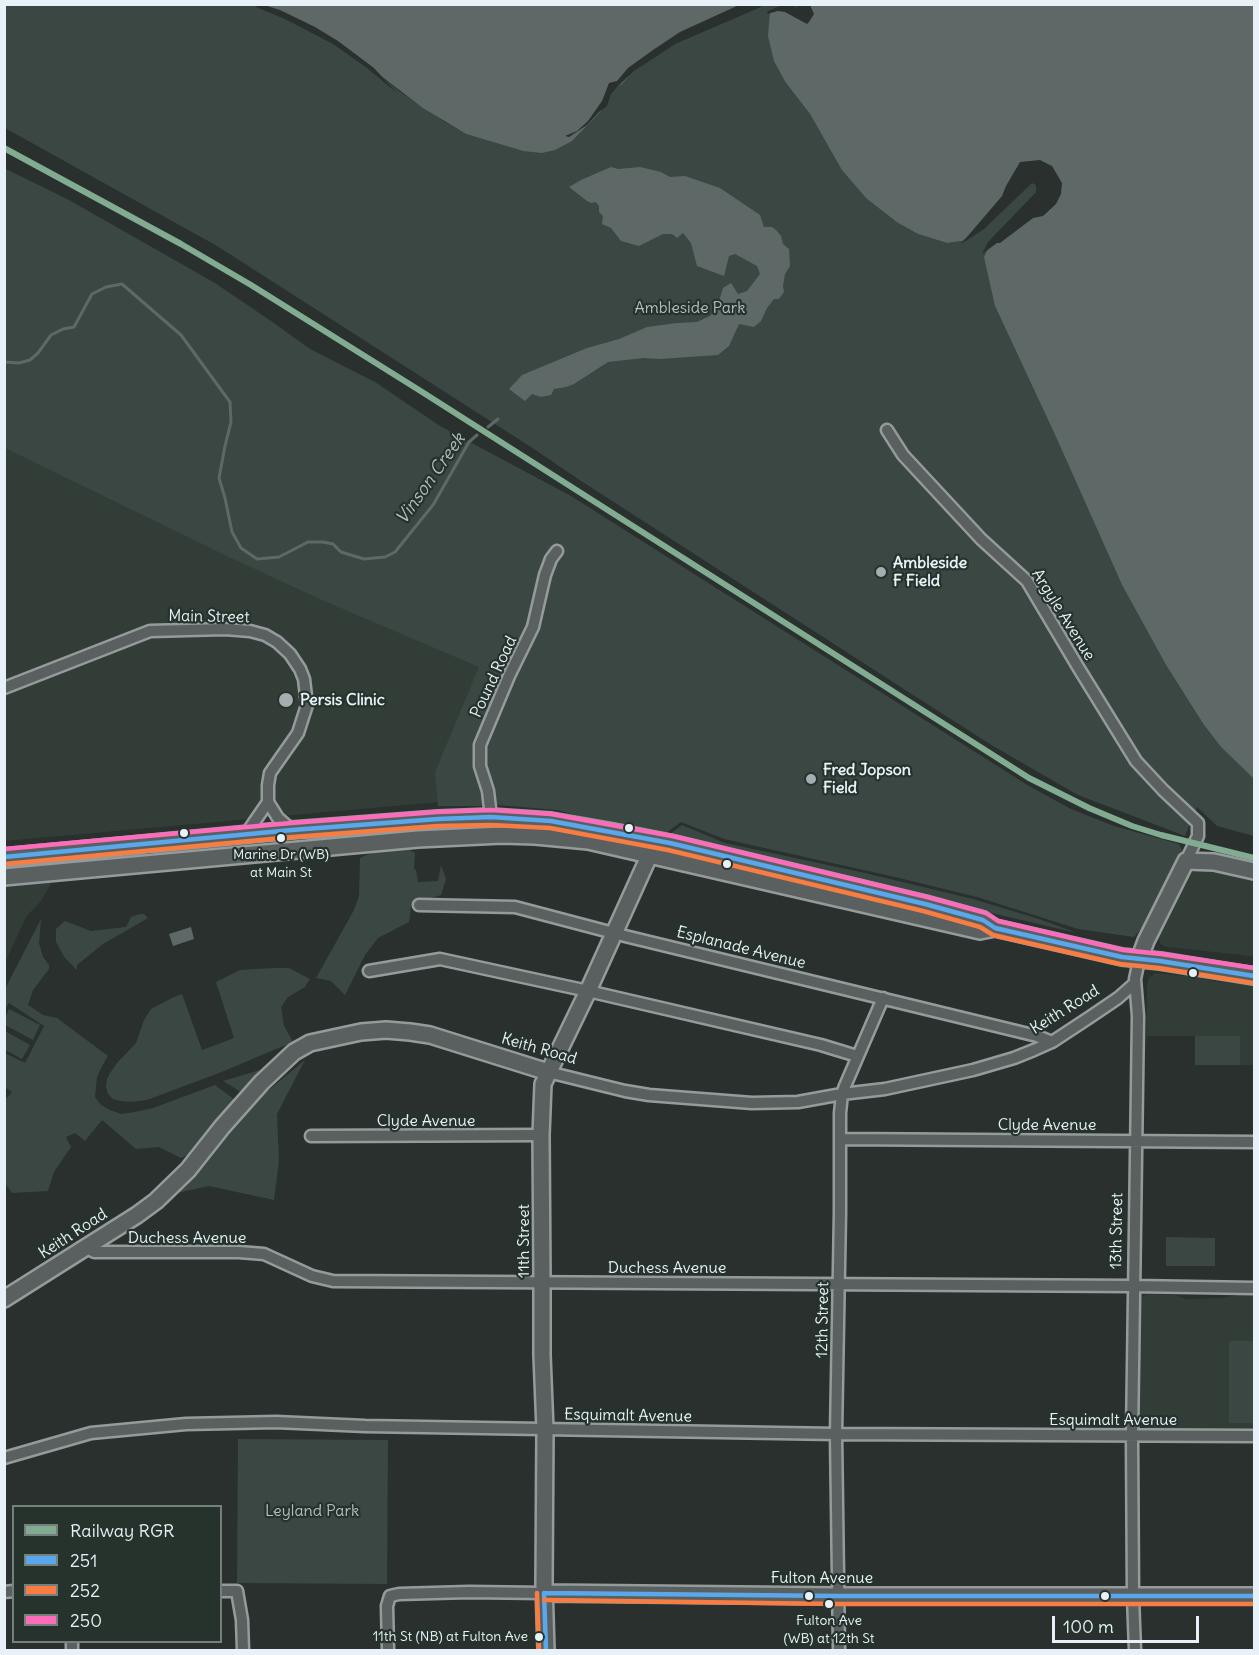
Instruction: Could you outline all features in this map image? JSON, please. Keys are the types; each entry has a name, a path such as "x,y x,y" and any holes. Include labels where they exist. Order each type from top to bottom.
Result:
{"street":[{"name":"Argyle Avenue","path":"887,430 903,454 981,539 1027,581 1137,761 1163,790 1196,819 1199,827"},
{"name":"Pound Road","path":"491,818 488,791 480,766 480,745 509,676 533,627 545,575 557,551"},
{"name":"Main Street","path":"4,688 150,631 225,629 265,635 284,647 294,658 304,679 307,705 298,734 270,773 268,801 246,834"},
{"path":"268,801 278,818 292,830"},
{"path":"478,836 491,818"},
{"path":"4,857 246,834 438,819 491,818 551,821 664,842 925,904 983,920 995,928 1139,960 1254,976"},
{"name":"13th Street","path":"1135,1650 1132,1436 1138,1016 1135,983 1139,960 1146,941 1198,836 1199,827"},
{"path":"4,877 407,840 478,836 565,838 650,854 980,931 995,928"},
{"name":"11th Street","path":"546,1650 545,1430 542,1355 543,1084 650,854"},
{"path":"1186,861 1214,862 1254,871"},
{"name":"Esplanade Avenue","path":"419,905 515,907 1037,1036 1052,1042"},
{"path":"369,971 440,959 821,1045 857,1056"},
{"name":"Keith Road","path":"4,1299 137,1215 170,1190 262,1082 294,1052 310,1043 361,1032 386,1030 410,1032 430,1035 548,1072 625,1091 752,1103 798,1102 885,1089 973,1070 1014,1058 1052,1042 1118,998 1135,983"},
{"name":"12th Street","path":"839,1650 836,1434 842,1094 883,998"},
{"name":"Clyde Avenue","path":"312,1136 542,1135"},
{"name":"Clyde Avenue","path":"840,1139 1254,1142"},
{"name":"Duchess Avenue","path":"86,1247 94,1252 264,1254 312,1276 333,1281 1254,1288"},
{"name":"Esquimalt Avenue","path":"4,1458 91,1433 186,1424 276,1422 545,1430 1254,1436"},
{"path":"222,1591 237,1591 242,1620 243,1650"},
{"name":"Fulton Avenue","path":"388,1650 387,1606 390,1596 399,1594 469,1592 839,1596 1254,1596"}],"shaded area":[{"path":"257,5 759,5 673,42 634,70 622,84 612,89 601,111 572,141 555,150 542,153 523,151 466,134 423,108 335,41"},
{"path":"797,5 1254,5 1254,779 1221,747 1204,725 1166,665 1122,585 995,306 984,257 992,240 1040,188 1033,180 995,218 962,241 947,243 918,234 898,223 867,199 842,170 810,114 786,83 774,61 768,36 770,12 782,7 802,14"},
{"path":"611,167 618,169 640,167 661,172 670,177 685,176 720,188 760,215 764,227 772,227 776,230 783,244 789,249 790,266 785,274 784,292 779,299 774,299 761,321 754,327 739,324 729,346 718,355 608,362 574,384 554,389 551,395 541,397 532,394 525,401 509,389 522,375 587,348 619,339 647,327 697,322 710,316 717,308 723,288 731,283 738,294 747,291 760,274 757,266 735,254 729,256 724,276 697,266 691,243 683,233 677,238 672,234 663,234 639,246 621,241 611,228 602,224 603,216 596,202 587,201 569,187"},
{"path":"5,440 492,667 439,802 5,841"},
{"path":"1200,867 1254,877 1254,957 1166,947 1160,944 1159,937 1177,897 1191,873"},
{"path":"51,880 41,901 26,917 5,963 5,883"},
{"path":"191,927 194,939 173,946 169,934"},
{"path":"1155,973 1254,986 1254,1065 1240,1065 1239,1036 1146,1036 1147,984 1149,978"},
{"path":"1147,1294 1175,1295 1186,1299 1254,1295 1254,1431 1148,1430 1141,1425 1138,1416 1139,1303 1140,1298"}],"green space":[{"name":"Ambleside Park","path":"5,5 257,5 335,41 399,91 466,134 523,151 612,89 634,70 674,42 759,5 797,5 801,8 786,83 810,114 867,199 898,223 918,234 947,243 962,241 1033,180 1040,188 995,306 1122,585 1166,665 1204,725 1221,747 1254,779 1254,836 1217,826 1197,807 1185,836 1078,795 993,746 217,246 5,128"},
{"path":"4,168 69,200 215,283 310,349 375,382 440,426 571,496 1029,786 1071,809 1114,826 1179,844 1182,850 1179,859 1150,919 1134,937 1078,929 977,897 724,839 681,822 666,833 557,810 485,804 484,806 438,806 435,772 479,667 322,600 231,558 5,448"},
{"path":"682,825 725,843 973,899 1077,933 669,838 670,834"},
{"path":"406,848 415,853 414,869 418,882 438,881 441,865 446,879 441,895 421,901 411,907 409,922 378,938 365,955 345,995 331,981 316,978 354,910 359,896 360,858 377,850"},
{"path":"140,914 148,918 103,944 77,965 77,970 65,958 56,942 56,929 65,921 91,931 126,927 131,917"},
{"path":"41,919 39,943 49,969 33,990 28,1005 43,1015 57,1018 108,1056 97,1077 95,1097 100,1104 121,1114 135,1112 153,1108 215,1085 235,1100 188,1155 181,1158 159,1147 136,1149 102,1120 85,1141 75,1133 66,1137 71,1147 54,1172 48,1191 12,1193 5,1183 5,1100 12,1092 6,1088 5,1053 25,1063 44,1026 9,1003 5,1009 5,989"},
{"path":"289,968 310,979 305,987 288,997 281,1007 284,1026 293,1042 147,1100 121,1101 113,1099 108,1094 106,1087 110,1073 136,1043 144,1020 151,1009 182,994 202,1050 234,1038 216,982 240,970"},
{"path":"9,1009 40,1025 33,1040 5,1025"},
{"path":"5,1031 30,1045 22,1059 5,1050"},
{"path":"1195,1036 1240,1036 1240,1065 1195,1065"},
{"path":"305,1060 277,1114 279,1160 274,1200 209,1186 177,1193 247,1108"},
{"path":"263,1070 241,1092 223,1081"},
{"path":"1166,1237 1215,1238 1215,1266 1166,1266"},
{"path":"1229,1341 1254,1341 1254,1423 1229,1423"},
{"name":"Leyland Park","path":"238,1439 388,1440 387,1584 237,1583"}],"pier":[{"path":"254,4 280,10 338,41 374,68 397,93 333,44"},
{"path":"762,4 761,7 675,44 634,71 611,94 607,106 587,125 569,137 565,136 577,131 588,121 602,101 609,83 617,81 628,68 653,50 680,32 739,5"},
{"path":"791,4 799,10 794,4 810,5 814,14 807,24 785,12 767,14 768,11 782,5"},
{"path":"1040,160 1052,166 1062,183 1061,194 1056,204 1043,216 1033,218 982,254 988,242 1036,192 1036,185 1032,183 984,229 961,244 1002,196 1020,162"}],"waterway":[{"name":"Vinson Creek","path":"4,362 19,363 30,360 51,335 74,327 92,294 106,287 122,284 181,335 230,402 231,422 219,478 232,532 241,548 257,559 279,557 308,542 333,544 341,552 364,559 385,557 395,552 433,505 469,442 477,435"},
{"name":"Vinson Creek","path":"488,427 498,419"}],"rail line":[{"name":"RGR","path":"4,148 181,244 251,285 1029,778 1089,808 1132,826 1254,858"}],"transit line":[{"name":"250","path":"4,849 437,812 491,810 551,814 672,836 927,897 986,913 998,921 1123,950 1254,968"},
{"name":"251","path":"4,857 438,819 491,817 551,821 670,843 925,904 983,920 995,928 1122,957 1254,976"},
{"name":"252","path":"5,864 438,826 491,825 550,828 668,850 923,911 980,927 993,935 1120,964 1253,983"},
{"name":"252","path":"537,1593 539,1650"},
{"name":"251","path":"544,1593 1254,1596"},
{"name":"251","path":"544,1593 546,1650"},
{"name":"252","path":"544,1600 839,1604 1254,1604"}],"place":[{"name":"Ambleside F Field","path":"881,572"},
{"name":"Persis Clinic","path":"286,700"},
{"name":"Fred Jopson Field","path":"811,779"},
{"name":"Marine Dr (WB) at Main St","path":"281,838"},
{"name":"Fulton Ave (WB) at 12th St","path":"829,1604"},
{"name":"11th St (NB) at Fulton Ave","path":"539,1637"}]}
